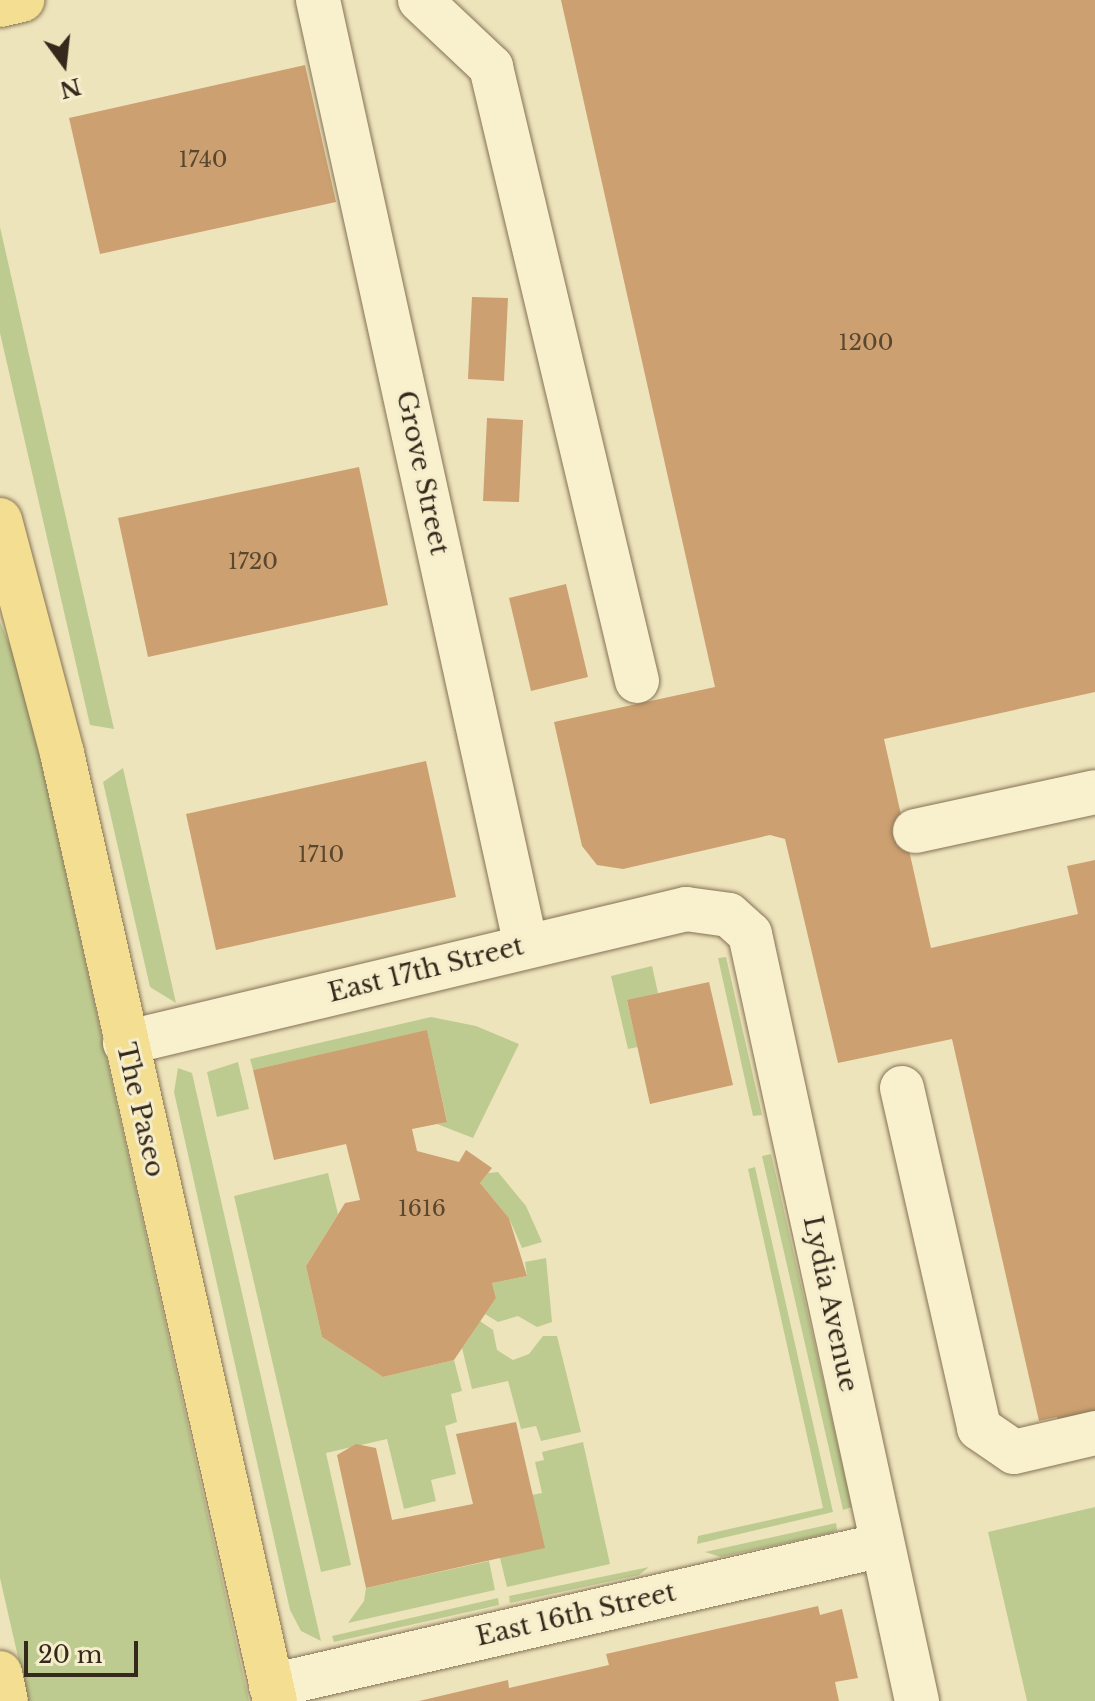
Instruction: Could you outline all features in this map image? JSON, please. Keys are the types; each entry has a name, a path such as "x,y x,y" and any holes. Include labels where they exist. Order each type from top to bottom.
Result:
{"main road":[{"path":"0,5 22,0"},
{"name":"The Paseo","path":"4,540 125,1043 273,1694"},
{"path":"0,1673 6,1701"}],"street":[{"name":"Grove Street","path":"318,0 526,946"},
{"path":"420,0 491,67 637,681"},
{"path":"915,831 1095,792"},
{"name":"East 17th Street","path":"125,1043 686,909 729,915"},
{"name":"Lydia Avenue","path":"729,915 750,934 917,1701"},
{"path":"902,1088 979,1428 1014,1452 1095,1433"},
{"name":"East 16th Street","path":"273,1694 882,1545"}],"green space":[{"path":"0,227 114,729 90,725 0,333"},
{"path":"0,622 21,672 249,1701 28,1701 0,1578"},
{"path":"123,768 176,1003 150,987 103,782"},
{"path":"726,957 762,1115 753,1116 718,958"},
{"path":"652,966 658,993 627,1001 638,1047 628,1049 611,976"},
{"path":"431,1017 476,1026 519,1044 473,1138 437,1124 447,1121 427,1031 253,1070 250,1059"},
{"path":"238,1062 249,1109 217,1117 207,1072"},
{"path":"178,1068 192,1073 321,1641 301,1631 290,1610 174,1092"},
{"path":"771,1154 852,1507 843,1510 762,1156"},
{"path":"755,1167 833,1512 697,1544 698,1536 823,1508 748,1169"},
{"path":"498,1172 526,1206 542,1242 522,1248 509,1218 480,1183 488,1173"},
{"path":"328,1173 338,1214 306,1266 322,1337 383,1377 454,1360 462,1391 451,1394 457,1422 445,1426 456,1474 431,1480 436,1501 404,1509 387,1439 326,1453 351,1565 321,1572 234,1196"},
{"path":"546,1258 552,1322 537,1327 518,1316 498,1322 485,1314 496,1298 492,1283 527,1276 525,1262"},
{"path":"480,1321 493,1330 497,1350 513,1360 529,1354 543,1336 557,1336 581,1432 541,1441 536,1426 521,1429 508,1381 472,1389 462,1348"},
{"path":"583,1442 610,1564 507,1587 500,1558 532,1495 542,1493 535,1462 544,1460 542,1452"},
{"path":"1095,1507 1095,1701 1027,1701 988,1532"},
{"path":"836,1523 837,1530 831,1533 721,1557 705,1552"},
{"path":"489,1561 495,1590 348,1623 364,1601 366,1588"},
{"path":"649,1567 639,1575 510,1603 509,1596"},
{"path":"498,1598 499,1605 334,1642 332,1636"}],"building":[{"path":"561,0 1095,0 1095,692 884,739 931,948 1078,914 1067,866 1095,860 1095,1424 1060,1432 1057,1417 1039,1421 952,1039 838,1063 785,839 770,835 623,869 597,865 582,846 554,722 715,687"},
{"path":"305,65 336,202 100,254 69,118"},
{"path":"472,297 508,298 504,381 468,379"},
{"path":"487,418 523,420 519,502 483,501"},
{"path":"359,467 388,605 148,657 118,518"},
{"path":"566,584 588,677 531,691 509,598"},
{"path":"426,761 456,897 216,950 186,814"},
{"path":"709,982 733,1085 650,1104 627,1000"},
{"path":"427,1030 447,1122 412,1129 417,1151 459,1162 466,1150 492,1168 480,1183 509,1218 527,1276 492,1283 496,1298 454,1360 383,1377 322,1337 306,1266 345,1203 360,1200 346,1144 274,1160 253,1070"},
{"path":"516,1422 545,1548 366,1588 337,1455 356,1444 376,1448 392,1520 473,1504 456,1434"},
{"path":"818,1606 820,1615 842,1609 858,1678 835,1682 839,1701 419,1701 508,1680 509,1688 609,1665 606,1654"}]}
